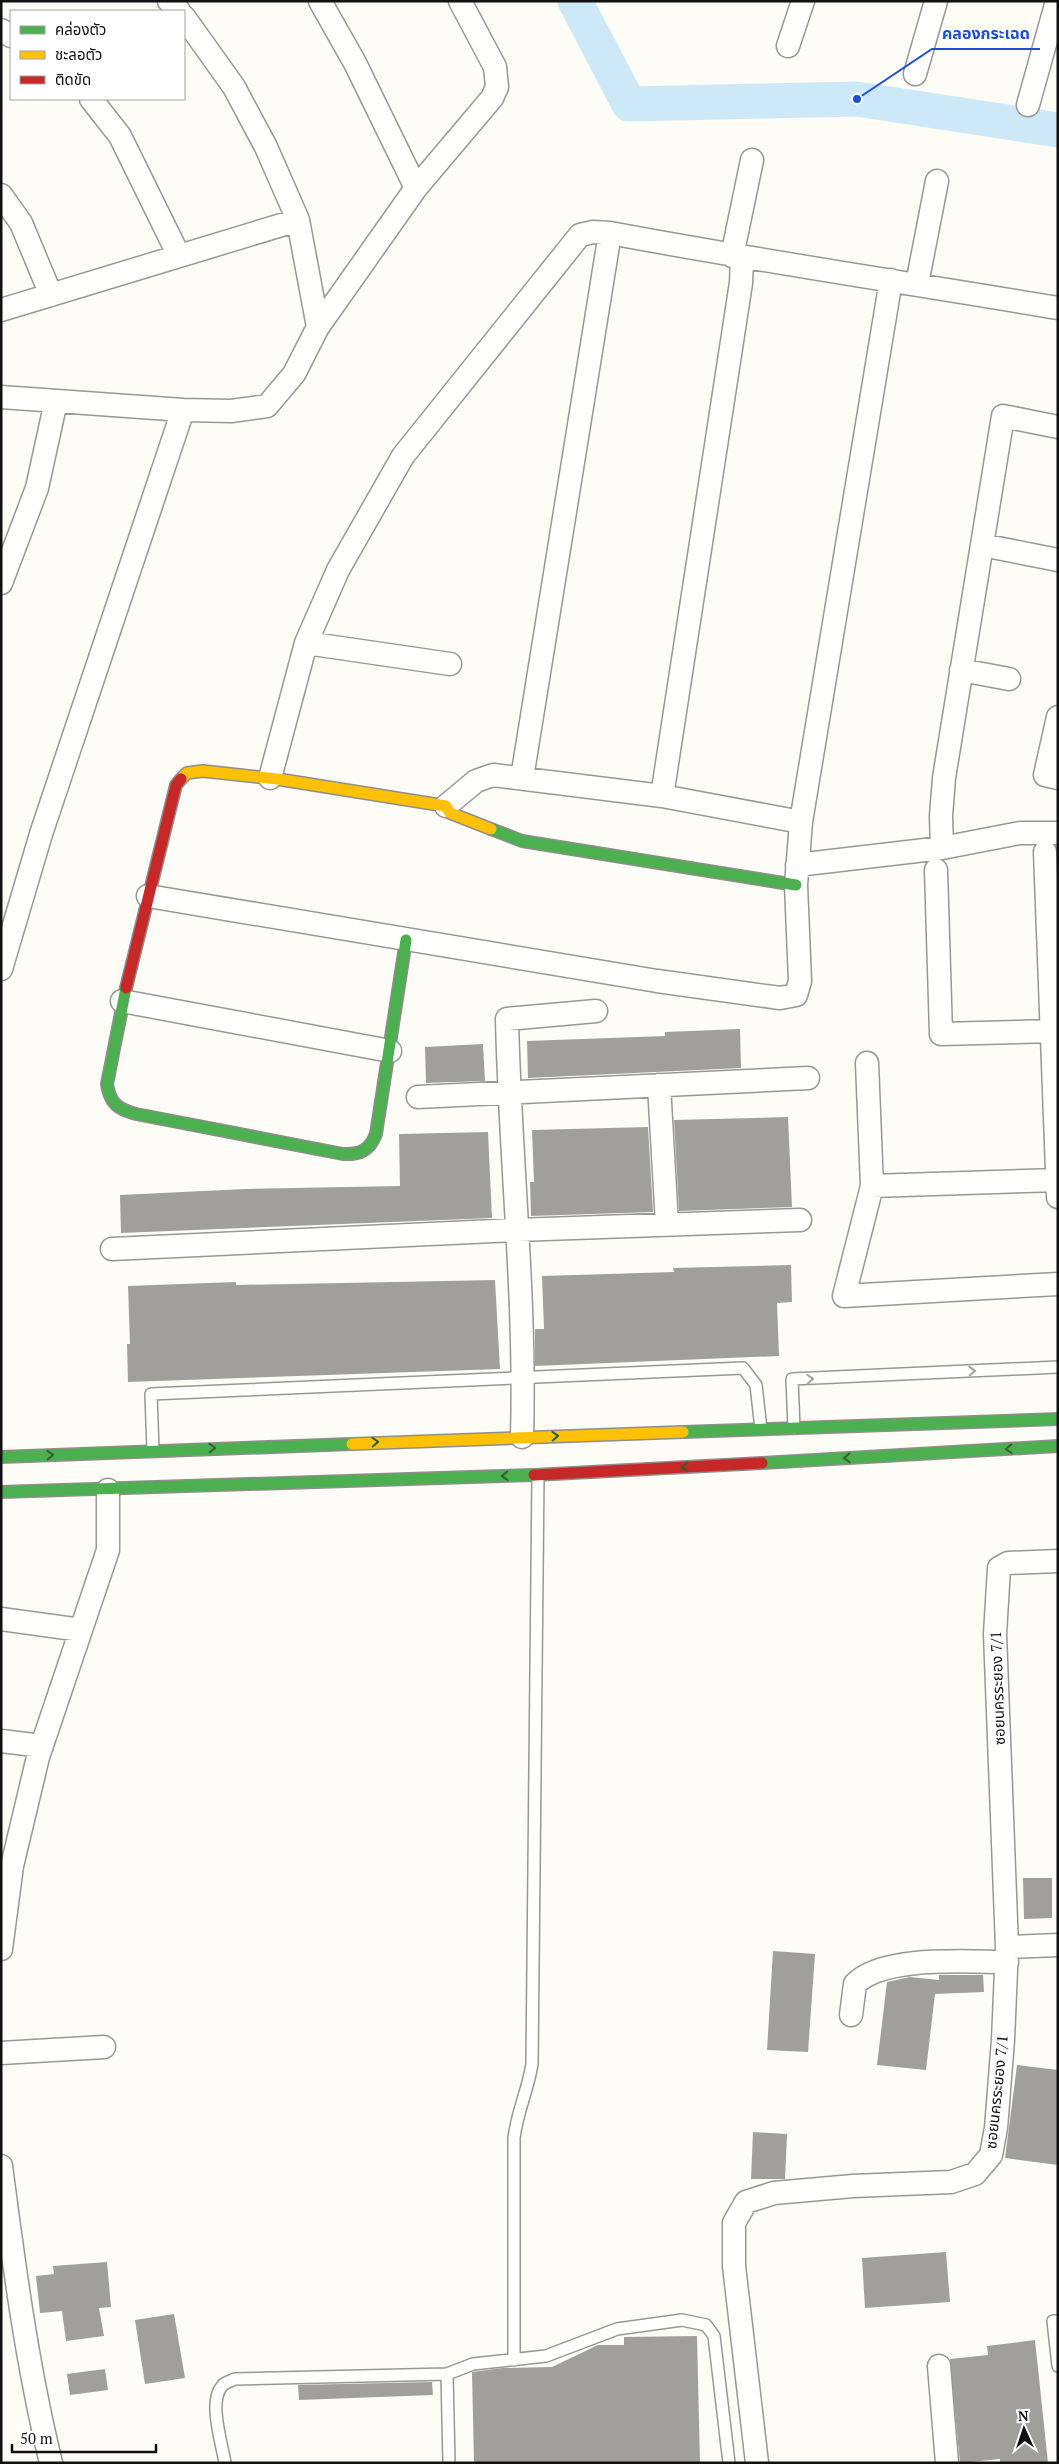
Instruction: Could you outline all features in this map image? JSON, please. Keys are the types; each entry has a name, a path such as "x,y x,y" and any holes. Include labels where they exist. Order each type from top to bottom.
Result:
{"street":[{"path":"169,1 178,10"},
{"path":"320,1 355,63 416,188"},
{"path":"1,397 183,410 231,411 267,406 294,374 318,327 416,188 492,98 497,86 494,67 460,1"},
{"path":"788,46 803,1"},
{"path":"915,74 936,1"},
{"path":"1028,105 1057,1"},
{"path":"185,18 234,87 266,148 298,220 318,327"},
{"path":"92,100 120,136 179,256"},
{"path":"662,796 742,283 737,257 752,160"},
{"path":"917,284 937,181"},
{"path":"1,195 21,223 51,295"},
{"path":"1,310 298,220"},
{"path":"270,778 306,643 338,570 403,456 580,235 593,232 610,233 737,257 917,284 1058,308"},
{"path":"522,778 610,233"},
{"path":"148,896 657,981 788,998 796,995 800,981 796,875 800,832 891,280"},
{"path":"1,583 37,488 56,401"},
{"path":"1,969 41,834 183,410"},
{"path":"1053,1031 941,1034 939,859 944,778 1004,416 1058,427"},
{"path":"982,545 1058,560"},
{"path":"306,643 450,664"},
{"path":"961,670 1009,679"},
{"path":"1058,717 1046,775 1058,778"},
{"path":"406,940 390,1051 374,1141 365,1152 350,1155 343,1154 136,1114 113,1106 108,1097 107,1084 122,1001 176,785 187,772 203,771 270,778 446,806 476,781 493,775 522,778 662,796 800,832 865,858"},
{"path":"446,806 450,813 522,841 796,875 865,858 939,859 1020,833 1058,833"},
{"path":"1045,852 1058,1197"},
{"path":"122,1001 390,1051"},
{"path":"522,1436 524,1377 509,1094 507,1019 596,1012"},
{"path":"867,1063 872,1186 844,1296 1058,1284"},
{"path":"418,1097 808,1078"},
{"path":"658,1085 667,1224"},
{"path":"872,1186 1057,1180"},
{"path":"112,1249 517,1230 800,1220"},
{"path":"1,1457 153,1451 304,1450 522,1436 761,1430 1058,1419"},
{"path":"1,1492 108,1490 305,1478 538,1475 1058,1446"},
{"path":"1,1948 12,1866 42,1746 108,1550 108,1490"},
{"name":"ซอยนครระยอง 7/1","path":"757,2463 734,2266 734,2224 746,2202 774,2193 853,2186 951,2182 975,2174 991,2155 996,2128 1007,1954 995,1634 999,1568 1008,1563 1058,1561"},
{"path":"1,1619 82,1630"},
{"path":"1,1741 42,1746"},
{"path":"851,2015 855,1984 872,1971 901,1964 1007,1954 1058,1945"},
{"path":"1,2053 104,2047"},
{"path":"1,2166 38,2412 51,2463"},
{"path":"939,2366 947,2463"}],"lane":[{"path":"794,1428 792,1379 1058,1367"},
{"path":"153,1451 152,1394 744,1368 756,1385 761,1430"},
{"path":"514,2360 514,2138 516,2118 529,2085 532,2064 538,1475"},
{"path":"225,2463 216,2411 216,2395 223,2384 235,2379 447,2374 473,2364 546,2356 625,2327 682,2320 706,2325 714,2336 729,2463"},
{"path":"1058,2321 1052,2321 1058,2366"},
{"path":"447,2374 449,2463"}],"building":[{"path":"740,1029 741,1068 528,1078 527,1041 665,1036 665,1032"},
{"path":"483,1044 485,1081 426,1083 425,1047"},
{"path":"788,1117 792,1207 679,1211 674,1120"},
{"path":"648,1127 653,1212 531,1216 530,1182 534,1182 532,1130"},
{"path":"488,1132 492,1218 121,1233 120,1195 245,1189 400,1186 399,1134"},
{"path":"791,1265 792,1302 777,1303 779,1356 535,1366 535,1329 544,1329 542,1276 674,1272 673,1268"},
{"path":"495,1280 500,1369 128,1382 127,1344 130,1344 128,1286 236,1282 236,1285"},
{"path":"1023,1878 1052,1878 1052,1918 1024,1919"},
{"path":"773,1951 815,1954 808,2052 767,2050"},
{"path":"939,1975 983,1975 984,1992 935,1994 926,2070 877,2065 887,1982 910,1977 939,1980"},
{"path":"1017,2065 1058,2070 1058,2165 1005,2158"},
{"path":"753,2132 787,2134 785,2179 751,2179"},
{"path":"946,2252 950,2302 865,2308 862,2258"},
{"path":"107,2262 111,2307 99,2308 104,2336 66,2341 62,2311 40,2313 36,2276 54,2274 53,2266"},
{"path":"174,2314 185,2378 145,2384 135,2320"},
{"path":"697,2336 700,2463 474,2463 472,2372 502,2368 552,2367 598,2345 624,2345 624,2337"},
{"path":"1035,2340 1048,2463 1000,2463 1000,2459 960,2463 950,2359 988,2355 987,2346"},
{"path":"105,2369 108,2390 70,2395 67,2374"},
{"path":"432,2382 433,2395 299,2400 298,2385"}],"waterway":[{"path":"575,1 629,104 857,99 1058,130"}],"traffic: fast":[{"path":"491,829 522,841 796,885"},
{"path":"126,988 107,1084 110,1096 120,1108 136,1114 343,1154 354,1154 367,1148 376,1134 406,940"},
{"path":"683,1432 1058,1419"},
{"path":"1,1457 352,1444"},
{"path":"762,1463 1058,1446"},
{"path":"1,1492 534,1475"}],"traffic: slow":[{"path":"181,779 187,773 203,771 277,779 446,806 450,813 491,829"},
{"path":"352,1444 683,1432"}],"traffic: jam":[{"path":"126,988 176,785 181,779"},
{"path":"534,1475 762,1463"}],"place":[{"name":"คลองกระเฉด","path":"857,99"}]}
